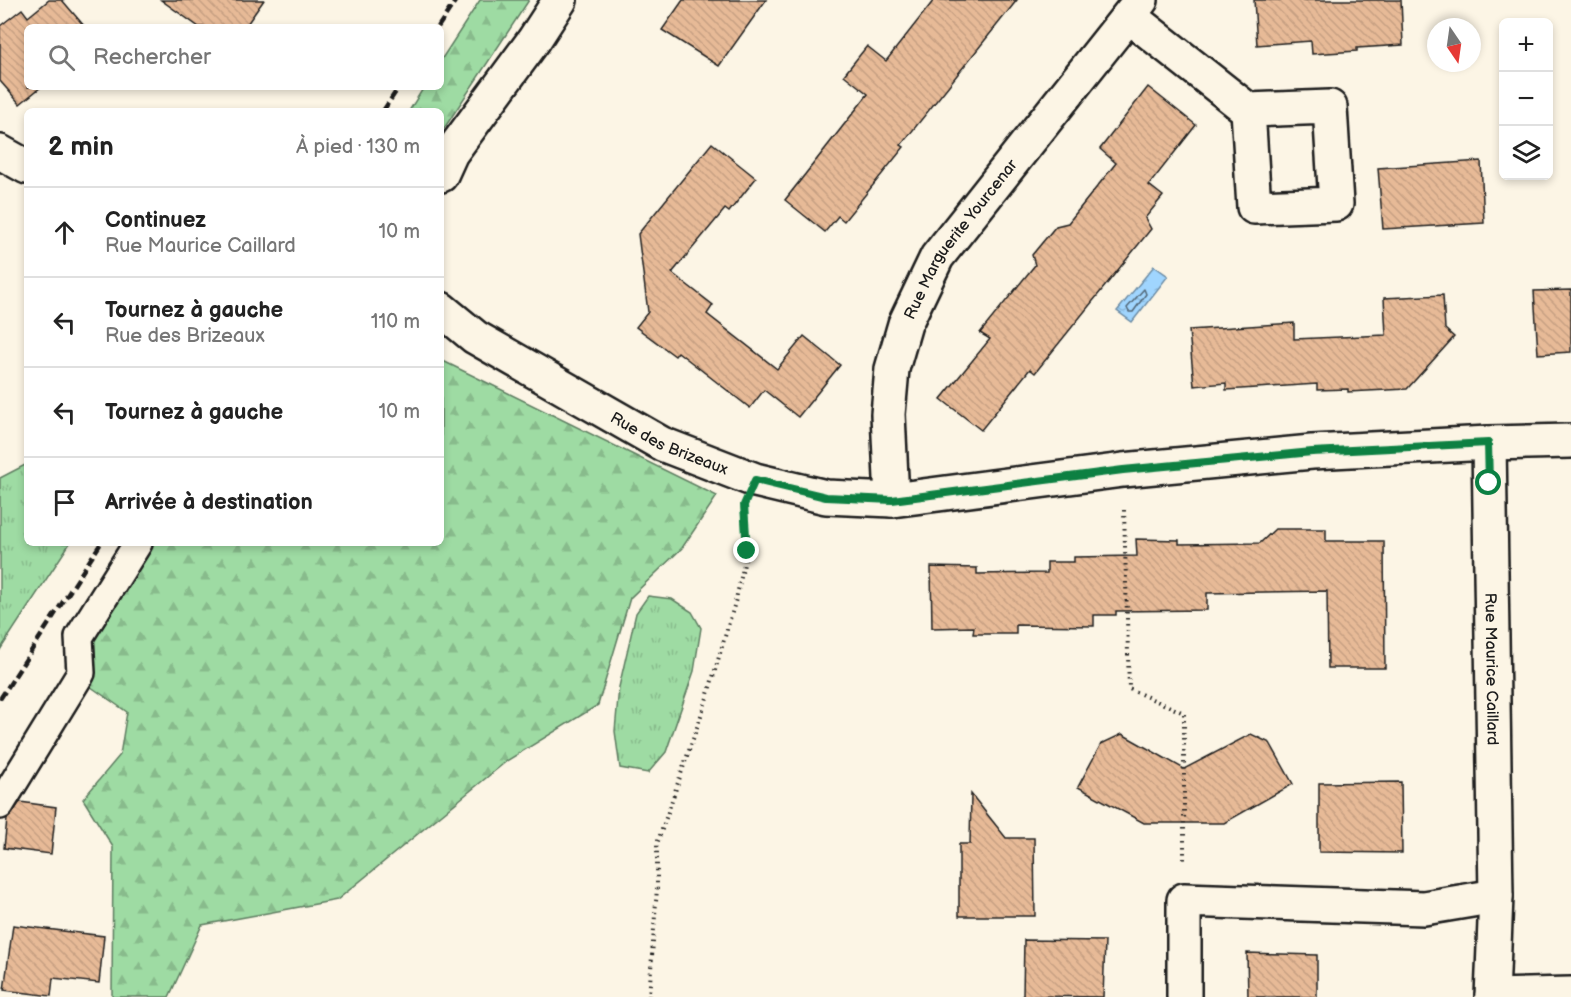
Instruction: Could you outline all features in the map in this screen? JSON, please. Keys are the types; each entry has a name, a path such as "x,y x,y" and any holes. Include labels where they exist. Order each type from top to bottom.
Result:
{"street":[{"path":"444,168 451,153 534,40 560,0"},
{"name":"Rue Marguerite Yourcenar","path":"892,500 888,414 891,369 904,324 932,266 1135,8 1248,110"},
{"path":"0,152 24,165"},
{"name":"Rue des Brizeaux","path":"444,311 475,337 662,444 755,480 826,497 892,500 1123,470 1312,452 1571,441"},
{"name":"Rue Maurice Caillard","path":"1488,443 1496,896 1492,996 1571,994"},
{"path":"1184,997 1184,900 1424,908 1496,896"}],"lane":[{"path":"0,805 81,673 79,637 136,546"}],"path":[{"path":"1123,470 1129,689 1184,713 1184,900"},
{"path":"649,997 657,888 657,844 706,701 736,599 747,551 744,505 755,480"}],"green space":[{"path":"480,0 529,0 444,128 444,108 411,108 422,90 444,90 444,55"},
{"path":"444,361 717,496 682,548 630,598 598,705 508,760 337,900 202,925 169,997 112,997 113,847 83,799 120,755 127,712 74,675 128,546 444,546"},
{"path":"24,466 24,546 68,546 0,650 0,478"},
{"path":"648,596 672,599 692,612 701,628 694,671 666,752 648,773 620,768 615,731 619,687 636,613"}],"water":[{"path":"1154,266 1168,276 1132,322 1117,311"}],"building":[{"path":"49,0 62,0 82,24 24,24 24,90 37,90 20,104 0,81 0,26 22,9 28,17"},
{"path":"161,0 264,0 247,24 195,24"},
{"path":"683,0 766,0 719,66 662,30"},
{"path":"934,0 1017,0 901,145 904,147 844,221 838,216 825,232 785,200 868,94 844,75 867,46 886,61"},
{"path":"1254,0 1401,0 1403,45 1312,54 1311,41 1257,45"},
{"path":"1148,87 1196,125 1149,185 1163,196 1145,218 1151,229 1035,373 1030,369 981,430 941,399 990,339 980,333 1035,265 1032,255 1056,226 1068,223 1116,163 1100,149"},
{"path":"712,143 756,178 729,212 725,209 672,273 713,305 707,314 777,369 804,336 840,365 798,417 764,390 750,408 678,352 675,356 636,327 648,312 638,234"},
{"path":"1481,161 1484,223 1383,229 1378,168"},
{"path":"1571,290 1571,352 1538,354 1534,291"},
{"path":"1443,295 1445,329 1454,337 1407,389 1348,392 1348,389 1317,390 1317,384 1226,390 1226,383 1194,386 1189,330 1294,323 1294,339 1386,335 1384,298"},
{"path":"1275,529 1326,529 1326,541 1384,541 1385,668 1328,668 1327,591 1207,593 1207,610 1116,611 1116,615 1094,615 1094,626 1016,625 1016,634 973,634 974,627 932,628 931,567 977,568 977,574 1047,573 1047,562 1074,562 1074,557 1137,556 1136,539 1179,540 1179,544 1260,543"},
{"path":"1122,734 1184,769 1251,734 1270,743 1293,784 1224,823 1144,823 1078,787 1101,744"},
{"path":"1401,782 1402,853 1319,852 1319,783"},
{"path":"971,794 1006,838 1034,838 1035,916 959,916 959,844 970,844"},
{"path":"20,802 56,807 51,854 4,848 7,819"},
{"path":"13,925 104,936 99,983 53,978 51,996 4,990"},
{"path":"1024,940 1105,941 1103,997 1023,996"},
{"path":"1247,953 1317,955 1317,997 1248,997"}],"railway":[{"path":"440,24 456,0"},
{"path":"385,108 397,90"},
{"path":"0,699 99,546"}],"route":[{"path":"747,551 744,505 755,480 826,497 892,500 1123,470 1312,452 1488,443 1489,483"}]}
